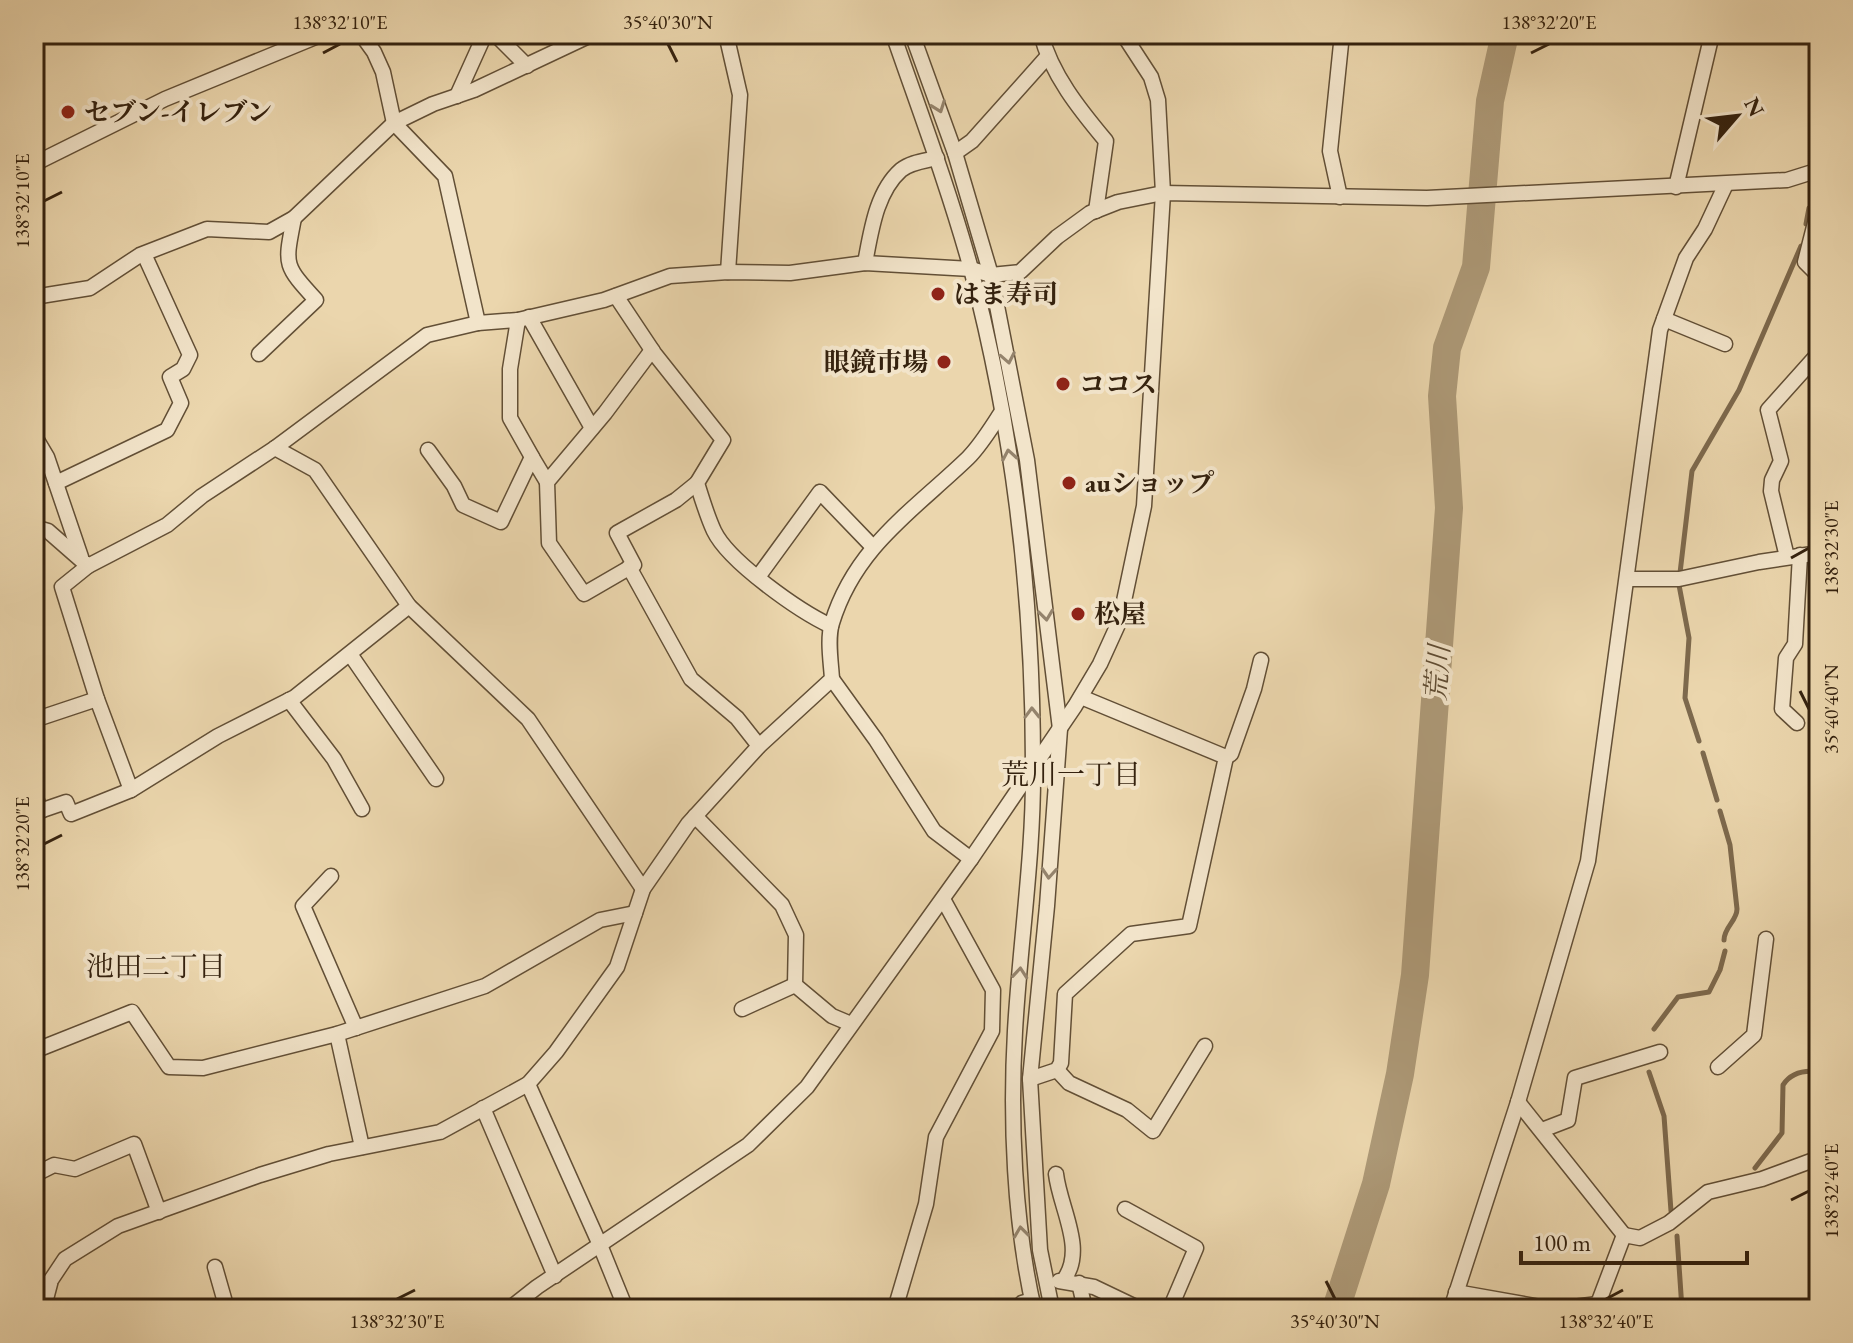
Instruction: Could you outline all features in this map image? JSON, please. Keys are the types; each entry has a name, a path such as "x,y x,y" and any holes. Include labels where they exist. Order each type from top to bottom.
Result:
{"street":[{"path":"34,164 165,99 323,34"},
{"path":"361,34 383,72 394,123 445,176 478,323"},
{"path":"457,96 485,34"},
{"path":"495,34 527,66"},
{"path":"34,297 90,288 144,254 207,229 269,232 294,218 394,123 593,34"},
{"path":"726,34 740,95 728,272"},
{"path":"893,34 937,158 971,269 1011,465 1031,649 1032,849 1015,1030 1013,1102 1020,1229 1033,1304 1022,1303 1018,1309"},
{"path":"912,34 955,153 991,275 1027,460 1060,729 1030,1079 1040,1250 1052,1309"},
{"path":"1041,34 1047,57 1087,119 1106,141 1096,211"},
{"path":"509,1309 748,1145 807,1087 971,859 1060,729 1100,664 1120,620 1144,506 1163,193 1158,100 1151,77 1123,34"},
{"path":"1342,34 1330,151 1348,197"},
{"path":"1673,187 1712,34"},
{"path":"955,153 972,141 1047,57"},
{"path":"865,263 874,217 900,171 937,158"},
{"path":"131,790 97,699 62,587 84,563 167,525 202,496 275,448 427,335 478,323 523,318 616,296 670,276 728,272 790,273 865,263 971,269 991,275 1020,272 1057,237 1096,211 1118,202 1163,193 1427,198 1787,180 1819,170"},
{"path":"1451,1309 1518,1102 1588,861 1656,355 1664,319 1686,258 1705,229 1726,184"},
{"path":"1819,207 1805,262 1819,276"},
{"path":"259,354 316,300 290,272 287,257 294,218"},
{"path":"56,483 167,430 181,403 170,377 183,369 190,355 144,254"},
{"path":"523,318 510,369 510,418 547,482 549,543 584,594 634,565 617,533 676,500 697,483 723,440 652,350 616,296"},
{"path":"523,318 592,428"},
{"path":"1664,319 1725,344"},
{"path":"547,482 652,350"},
{"path":"1797,723 1782,709 1786,658 1795,644 1793,556 1771,491 1772,480 1781,461 1768,410 1819,353"},
{"path":"971,859 934,831 876,740 832,679 831,626 843,597 872,546 971,455 1001,413"},
{"path":"34,435 47,457 84,563"},
{"path":"275,448 315,470 409,606 528,719 643,889"},
{"path":"428,450 454,486 463,505 501,522 532,457"},
{"path":"697,483 715,533 727,549 758,577 831,626"},
{"path":"758,577 820,492 872,546"},
{"path":"34,527 48,531 84,563"},
{"path":"1627,579 1679,579 1819,553"},
{"path":"629,567 691,679 737,718 759,746"},
{"path":"34,793 37,812 66,802 71,814 131,790 218,736 289,700 409,606"},
{"path":"350,654 436,779"},
{"path":"1030,1079 1057,1070 1061,1063 1065,994 1131,934 1189,926 1226,757 1231,754 1261,660"},
{"path":"46,1306 51,1280 65,1259 118,1226 260,1175 329,1154 440,1132 528,1084 556,1052 617,967 643,889 695,816 759,746 832,679"},
{"path":"1081,697 1226,757"},
{"path":"34,720 97,699"},
{"path":"289,700 334,759 362,809"},
{"path":"695,816 782,905 796,935 795,985"},
{"path":"331,876 303,906 356,1028"},
{"path":"895,1309 926,1204 936,1137 992,1027 993,990 943,899"},
{"path":"34,1051 132,1012 169,1067 203,1068 337,1034 485,986 600,920 635,913"},
{"path":"1718,1067 1754,1035 1766,939"},
{"path":"742,1009 795,985"},
{"path":"795,985 832,1016 851,1024"},
{"path":"992,1027 1015,1030"},
{"path":"337,1034 362,1147"},
{"path":"1057,1070 1069,1083 1127,1110 1153,1131 1205,1046"},
{"path":"1542,1130 1568,1120 1575,1078 1660,1052"},
{"path":"528,1084 626,1309"},
{"path":"1518,1102 1624,1235 1640,1238 1669,1223 1708,1192 1762,1179 1819,1158"},
{"path":"483,1108 555,1276"},
{"path":"34,1175 54,1165 75,1169 134,1144 159,1212"},
{"path":"1056,1174 1074,1254 1072,1270 1063,1281"},
{"path":"1125,1209 1196,1248 1170,1309"},
{"path":"1456,1292 1554,1309 1597,1307 1624,1235"},
{"path":"215,1267 227,1309"},
{"path":"1046,1281 1094,1287 1140,1309"},
{"path":"1079,1283 1085,1309"}],"waterway":[{"name":"荒川","path":"1336,1309 1376,1184 1400,1074 1415,975 1449,508 1442,396 1447,348 1476,267 1490,101 1505,34"},
{"path":"1812,193 1813,186"},
{"path":"1806,224 1809,208"},
{"path":"1680,573 1692,471 1739,390 1801,246"},
{"path":"1679,585 1689,638 1685,698 1699,741"},
{"path":"1703,753 1717,800"},
{"path":"1720,811 1730,845 1737,909 1724,940"},
{"path":"1654,1029 1678,997 1709,992 1725,951"},
{"path":"1649,1072 1664,1116 1671,1211"},
{"path":"1755,1168 1782,1133 1783,1085 1799,1073 1819,1072"},
{"path":"1677,1236 1682,1309"}],"place":[{"name":"セブン-イレブン","path":"68,112"},
{"name":"はま寿司","path":"938,294"},
{"name":"眼鏡市場","path":"944,362"},
{"name":"ココス","path":"1063,384"},
{"name":"auショップ","path":"1069,483"},
{"name":"松屋","path":"1078,614"}],"district":[{"name":"荒川一丁目","path":"1071,774"},
{"name":"池田二丁目","path":"156,966"}]}
